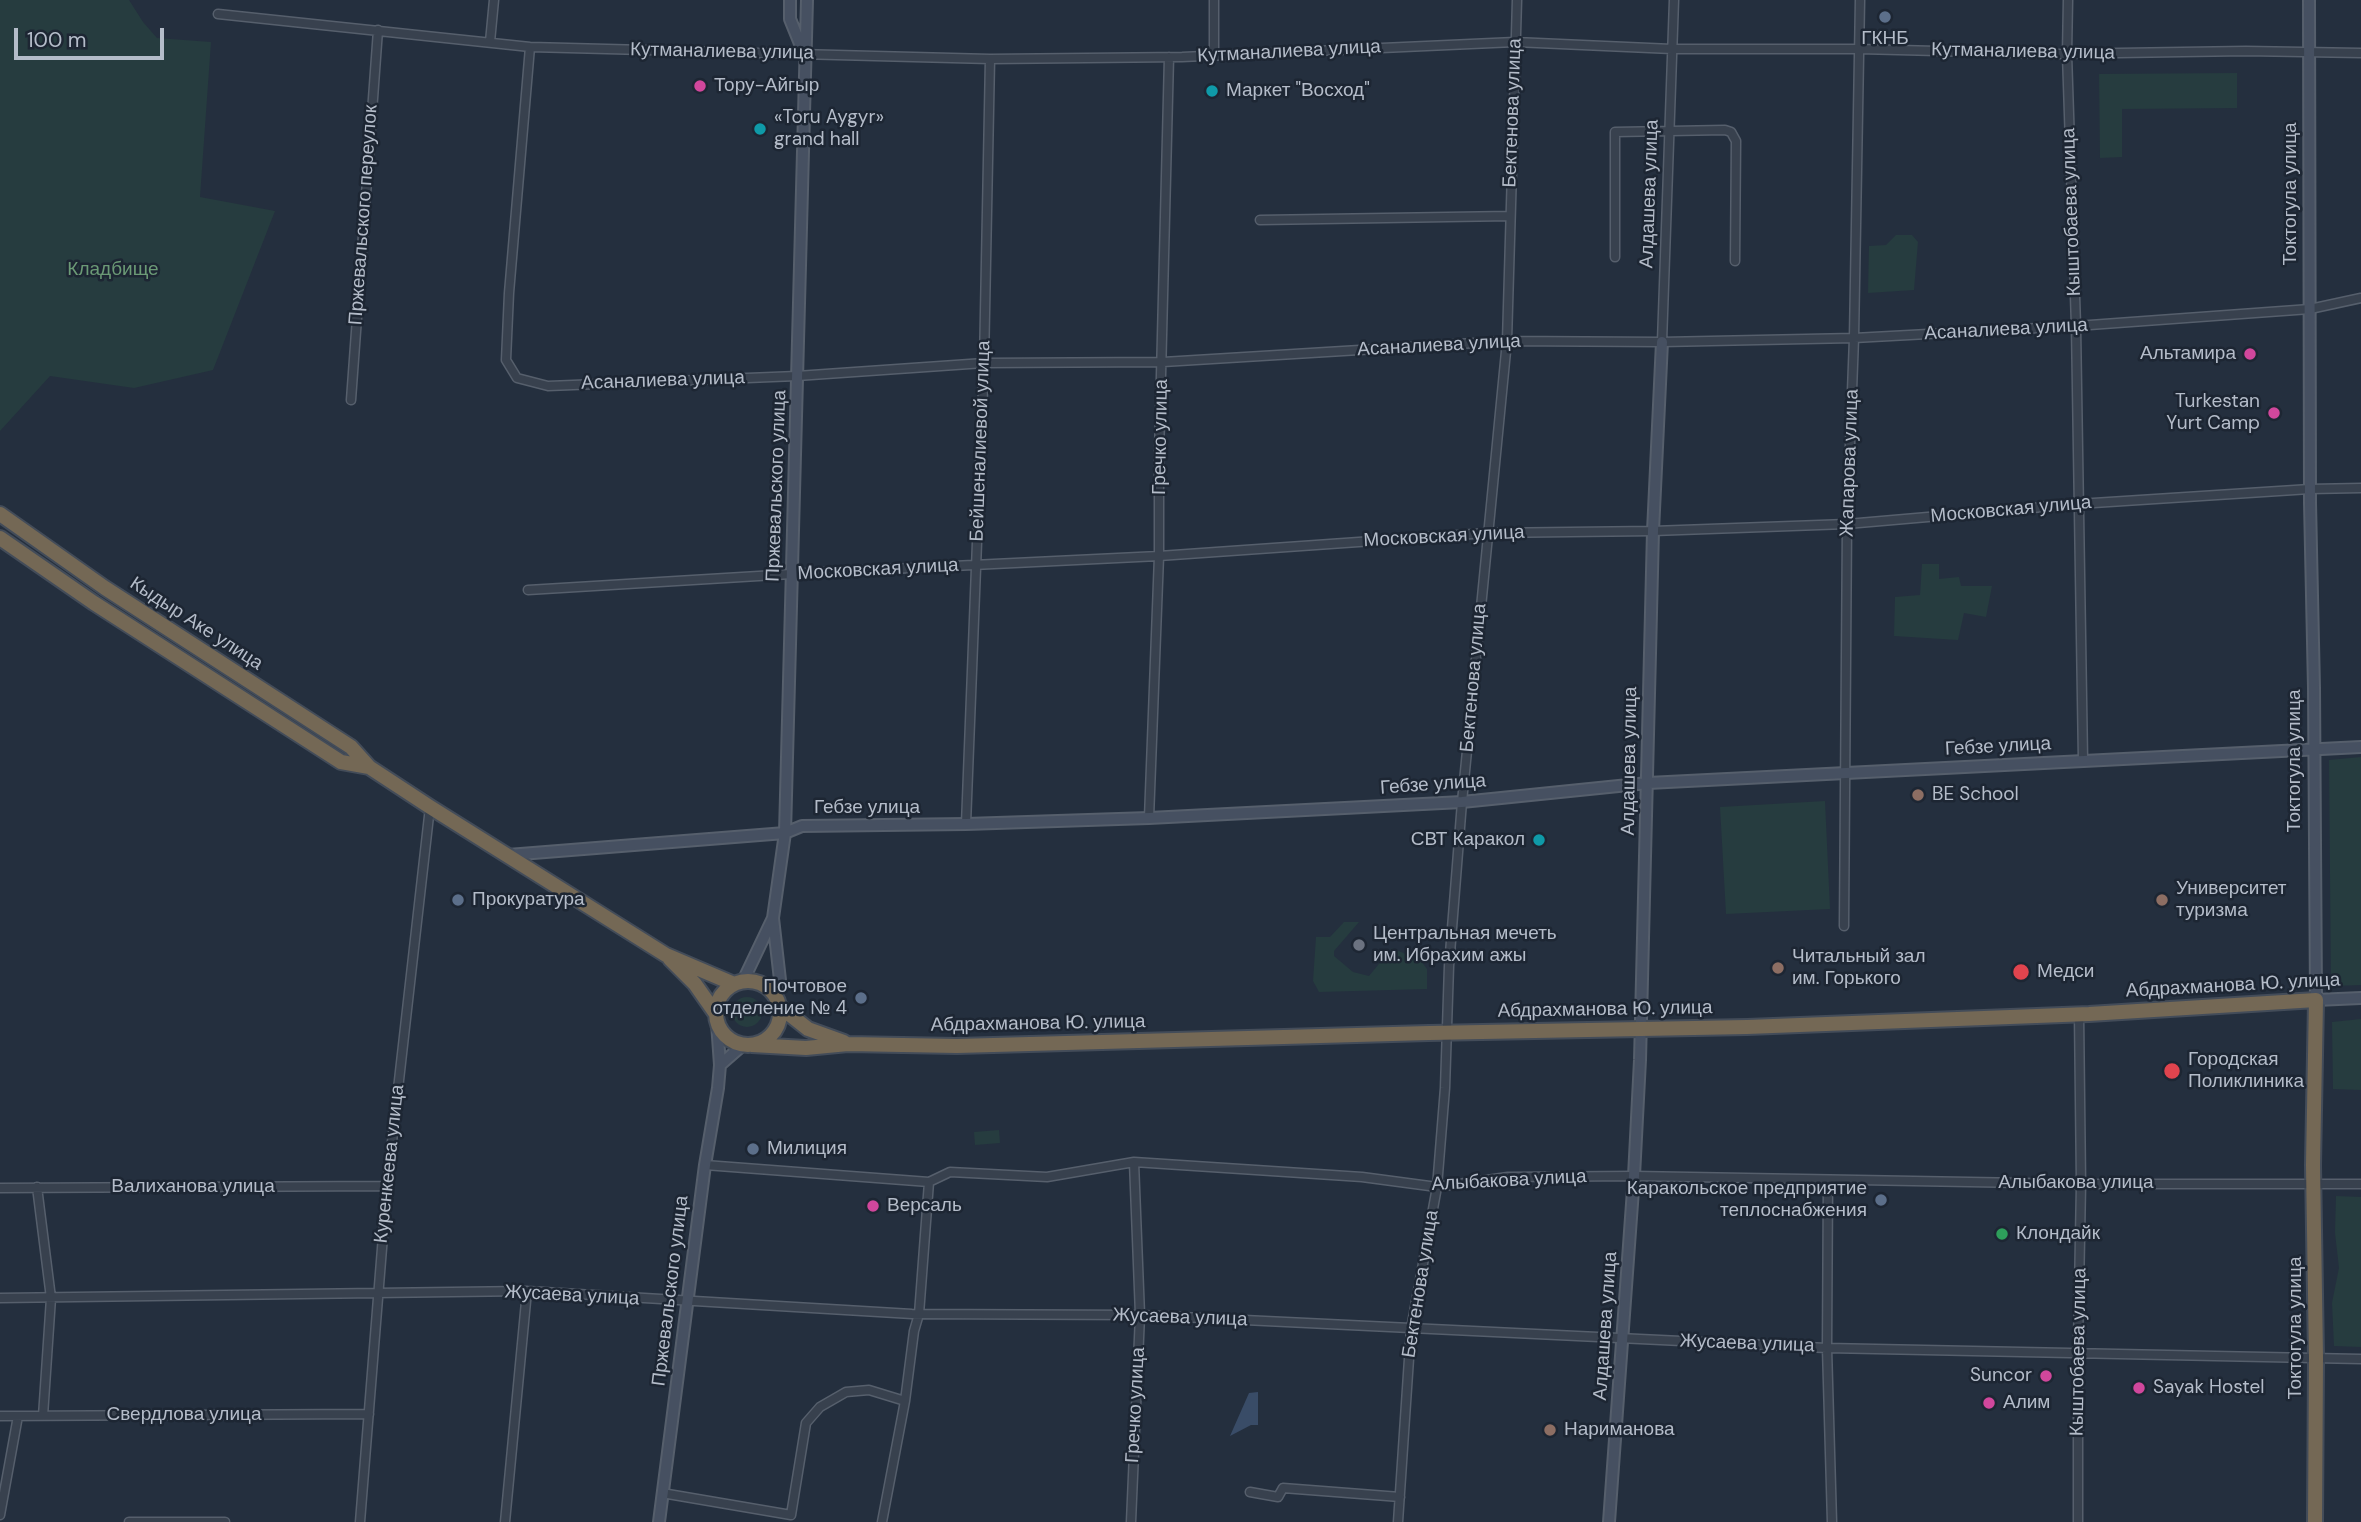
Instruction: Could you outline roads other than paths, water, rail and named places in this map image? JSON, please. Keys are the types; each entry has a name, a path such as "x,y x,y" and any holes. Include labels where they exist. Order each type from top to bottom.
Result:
{"highway":[{"name":"Кыдыр Аке улица","path":"0,514 105,588 351,747 369,767 430,807 666,955 739,982"},
{"name":"Кыдыр Аке улица","path":"0,538 94,603 341,762 369,767"},
{"path":"94,603 105,588"},
{"name":"Кыдыр Аке улица","path":"666,955 695,984 717,1019"},
{"path":"739,982 762,984 778,1002 780,1016 773,1033 760,1043 748,1045 728,1038 717,1019 720,996 739,982"},
{"name":"Абдрахманова Ю. улица","path":"748,1045 806,1048 848,1044 957,1046 1641,1029 2079,1014 2316,1000"},
{"name":"Токтогула улица","path":"2315,1522 2316,1000"},
{"name":"Абдрахманова Ю. улица","path":"778,1002 808,1029 848,1044"}],"main road":[{"name":"Пржевальского улица","path":"790,0 790,19 804,54"},
{"name":"Пржевальского улица","path":"778,1002 780,980 773,918 785,833 807,0"},
{"name":"Токтогула улица","path":"2309,0 2310,489 2316,1000"},
{"name":"Алдашева улица","path":"1609,1522 1634,1176 1641,1029 1653,531 1662,342"},
{"name":"Гебзе улица","path":"508,855 785,833 803,825 966,824 1149,818 1462,802 1648,783 2361,747"},
{"name":"Пржевальского улица","path":"739,982 773,918"},
{"name":"Абдрахманова Ю. улица","path":"2316,1000 2361,998"},
{"name":"Пржевальского улица","path":"659,1522 720,1065 717,1019"},
{"path":"720,1065 748,1045"}],"street":[{"path":"490,43 494,0"},
{"path":"1214,0 1214,55"},
{"name":"Бектенова улица","path":"1398,1522 1411,1329 1437,1187 1462,802 1507,341 1517,0"},
{"name":"Алдашева улица","path":"1662,342 1674,0"},
{"name":"Жапарова улица","path":"1844,926 1847,524 1854,338 1860,0"},
{"name":"Кыштобаева улица","path":"2068,0 2083,760"},
{"name":"Кутманалиева улица","path":"218,15 530,47 990,59 1169,57 1515,42 1671,49 1859,49 2067,54 2361,53"},
{"name":"Пржевальского переулок","path":"351,400 378,30"},
{"name":"Асаналиева улица","path":"530,47 509,293 506,360 517,378 548,386 797,376 984,363 1163,362 1507,341 1662,342 1854,338 2076,326 2310,309 2361,298"},
{"name":"Гречко улица","path":"1149,818 1159,556 1169,57"},
{"name":"Бейшеналиевой улица","path":"966,824 984,363 990,59"},
{"path":"1615,257 1615,132 1726,130 1735,135 1735,261"},
{"path":"1259,220 1510,216"},
{"name":"Московская улица","path":"528,590 1159,556 1487,533 1653,531 1847,524 2078,504 2361,488"},
{"name":"Куренкеева улица","path":"360,1522 387,1186 430,807"},
{"name":"Кыштобаева улица","path":"2078,1522 2081,1184 2079,1014"},
{"name":"Гречко улица","path":"1131,1522 1140,1315 1134,1162"},
{"name":"Алыбакова улица","path":"705,1165 929,1182 950,1172 1047,1177 1134,1162 1362,1177 1437,1187 1508,1177 1634,1176 2081,1184 2361,1184"},
{"path":"1829,1180 1827,1348 1832,1522"},
{"path":"882,1522 919,1314 929,1182"},
{"name":"Валиханова улица","path":"0,1188 387,1186"},
{"path":"37,1187 51,1298 43,1416"},
{"path":"505,1522 527,1291"},
{"name":"Жусаева улица","path":"0,1298 527,1291 919,1314 1140,1315 1827,1348 2361,1359"},
{"path":"663,1493 791,1515 806,1423 820,1407 846,1392 869,1390 905,1401"},
{"name":"Свердлова улица","path":"0,1416 369,1413"},
{"path":"0,1515 18,1416"},
{"path":"1250,1492 1278,1497 1283,1488 1400,1497"},
{"path":"129,1522 225,1522"}],"water":[{"path":"1258,1392 1258,1425 1251,1425 1230,1436 1249,1393"}],"place":[{"name":"ГКНБ","path":"1885,17"},
{"name":"Тору-Айгыр","path":"700,86"},
{"name":"Маркет \"Восход\"","path":"1212,91"},
{"name":"«Toru Aygyr» grand hall","path":"760,129"},
{"name":"Альтамира","path":"2250,354"},
{"name":"Turkestan Yurt Camp","path":"2274,413"},
{"name":"BE School","path":"1918,795"},
{"name":"СВТ Каракол","path":"1539,840"},
{"name":"Прокуратура","path":"458,900"},
{"name":"Университет туризма","path":"2162,900"},
{"name":"Центральная мечеть им. Ибрахим ажы","path":"1359,945"},
{"name":"Читальный зал им. Горького","path":"1778,968"},
{"name":"Медси","path":"2021,972"},
{"name":"Почтовое отделение № 4","path":"861,998"},
{"name":"Городская Поликлиника","path":"2172,1071"},
{"name":"Милиция","path":"753,1149"},
{"name":"Каракольское предприятие теплоснабжения","path":"1881,1200"},
{"name":"Версаль","path":"873,1206"},
{"name":"Клондайк","path":"2002,1234"},
{"name":"Suncor","path":"2046,1376"},
{"name":"Sayak Hostel","path":"2139,1388"},
{"name":"Алим","path":"1989,1403"},
{"name":"Нариманова","path":"1550,1430"}],"park label":[{"name":"Кладбище","path":"113,270"}]}
